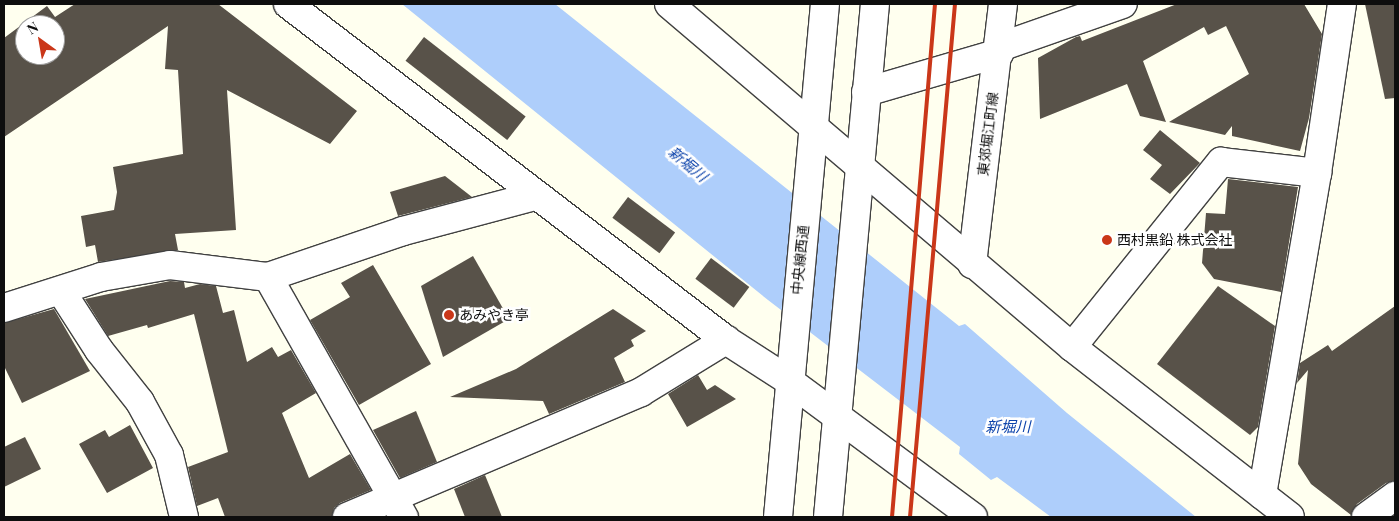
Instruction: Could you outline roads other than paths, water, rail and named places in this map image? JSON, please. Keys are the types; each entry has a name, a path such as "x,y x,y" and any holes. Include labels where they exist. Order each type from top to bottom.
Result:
{"street":[{"path":"288,4 535,196 726,340 836,414 964,514"},
{"path":"669,4 813,124 972,264 1072,347 1290,517"},
{"name":"中央線西通","path":"778,517 788,380 824,4"},
{"path":"828,517 838,384 874,4"},
{"name":"東郊堀江町線","path":"972,264 1003,4"},
{"path":"866,92 999,50 1122,4"},
{"path":"1262,495 1317,174 1342,4"},
{"path":"1072,347 1221,162 1317,174"},
{"path":"4,308 101,277 170,265 268,277 403,231 535,196"},
{"path":"268,277 399,507"},
{"path":"61,291 99,350 140,402 169,455 184,517"},
{"path":"347,517 399,507 641,392 726,340"},
{"path":"1366,517 1395,496"}],"water":[{"name":"新堀川","path":"402,4 555,4 959,326 965,324 1067,413 1196,517 1051,517 997,477 991,480 959,454 960,447 768,300"}],"railway":[{"path":"892,517 935,4"},
{"path":"910,517 955,4"}],"place":[{"name":"西村黒鉛 株式会社","path":"1107,240"},
{"name":"あみやき亭","path":"449,315"}]}
